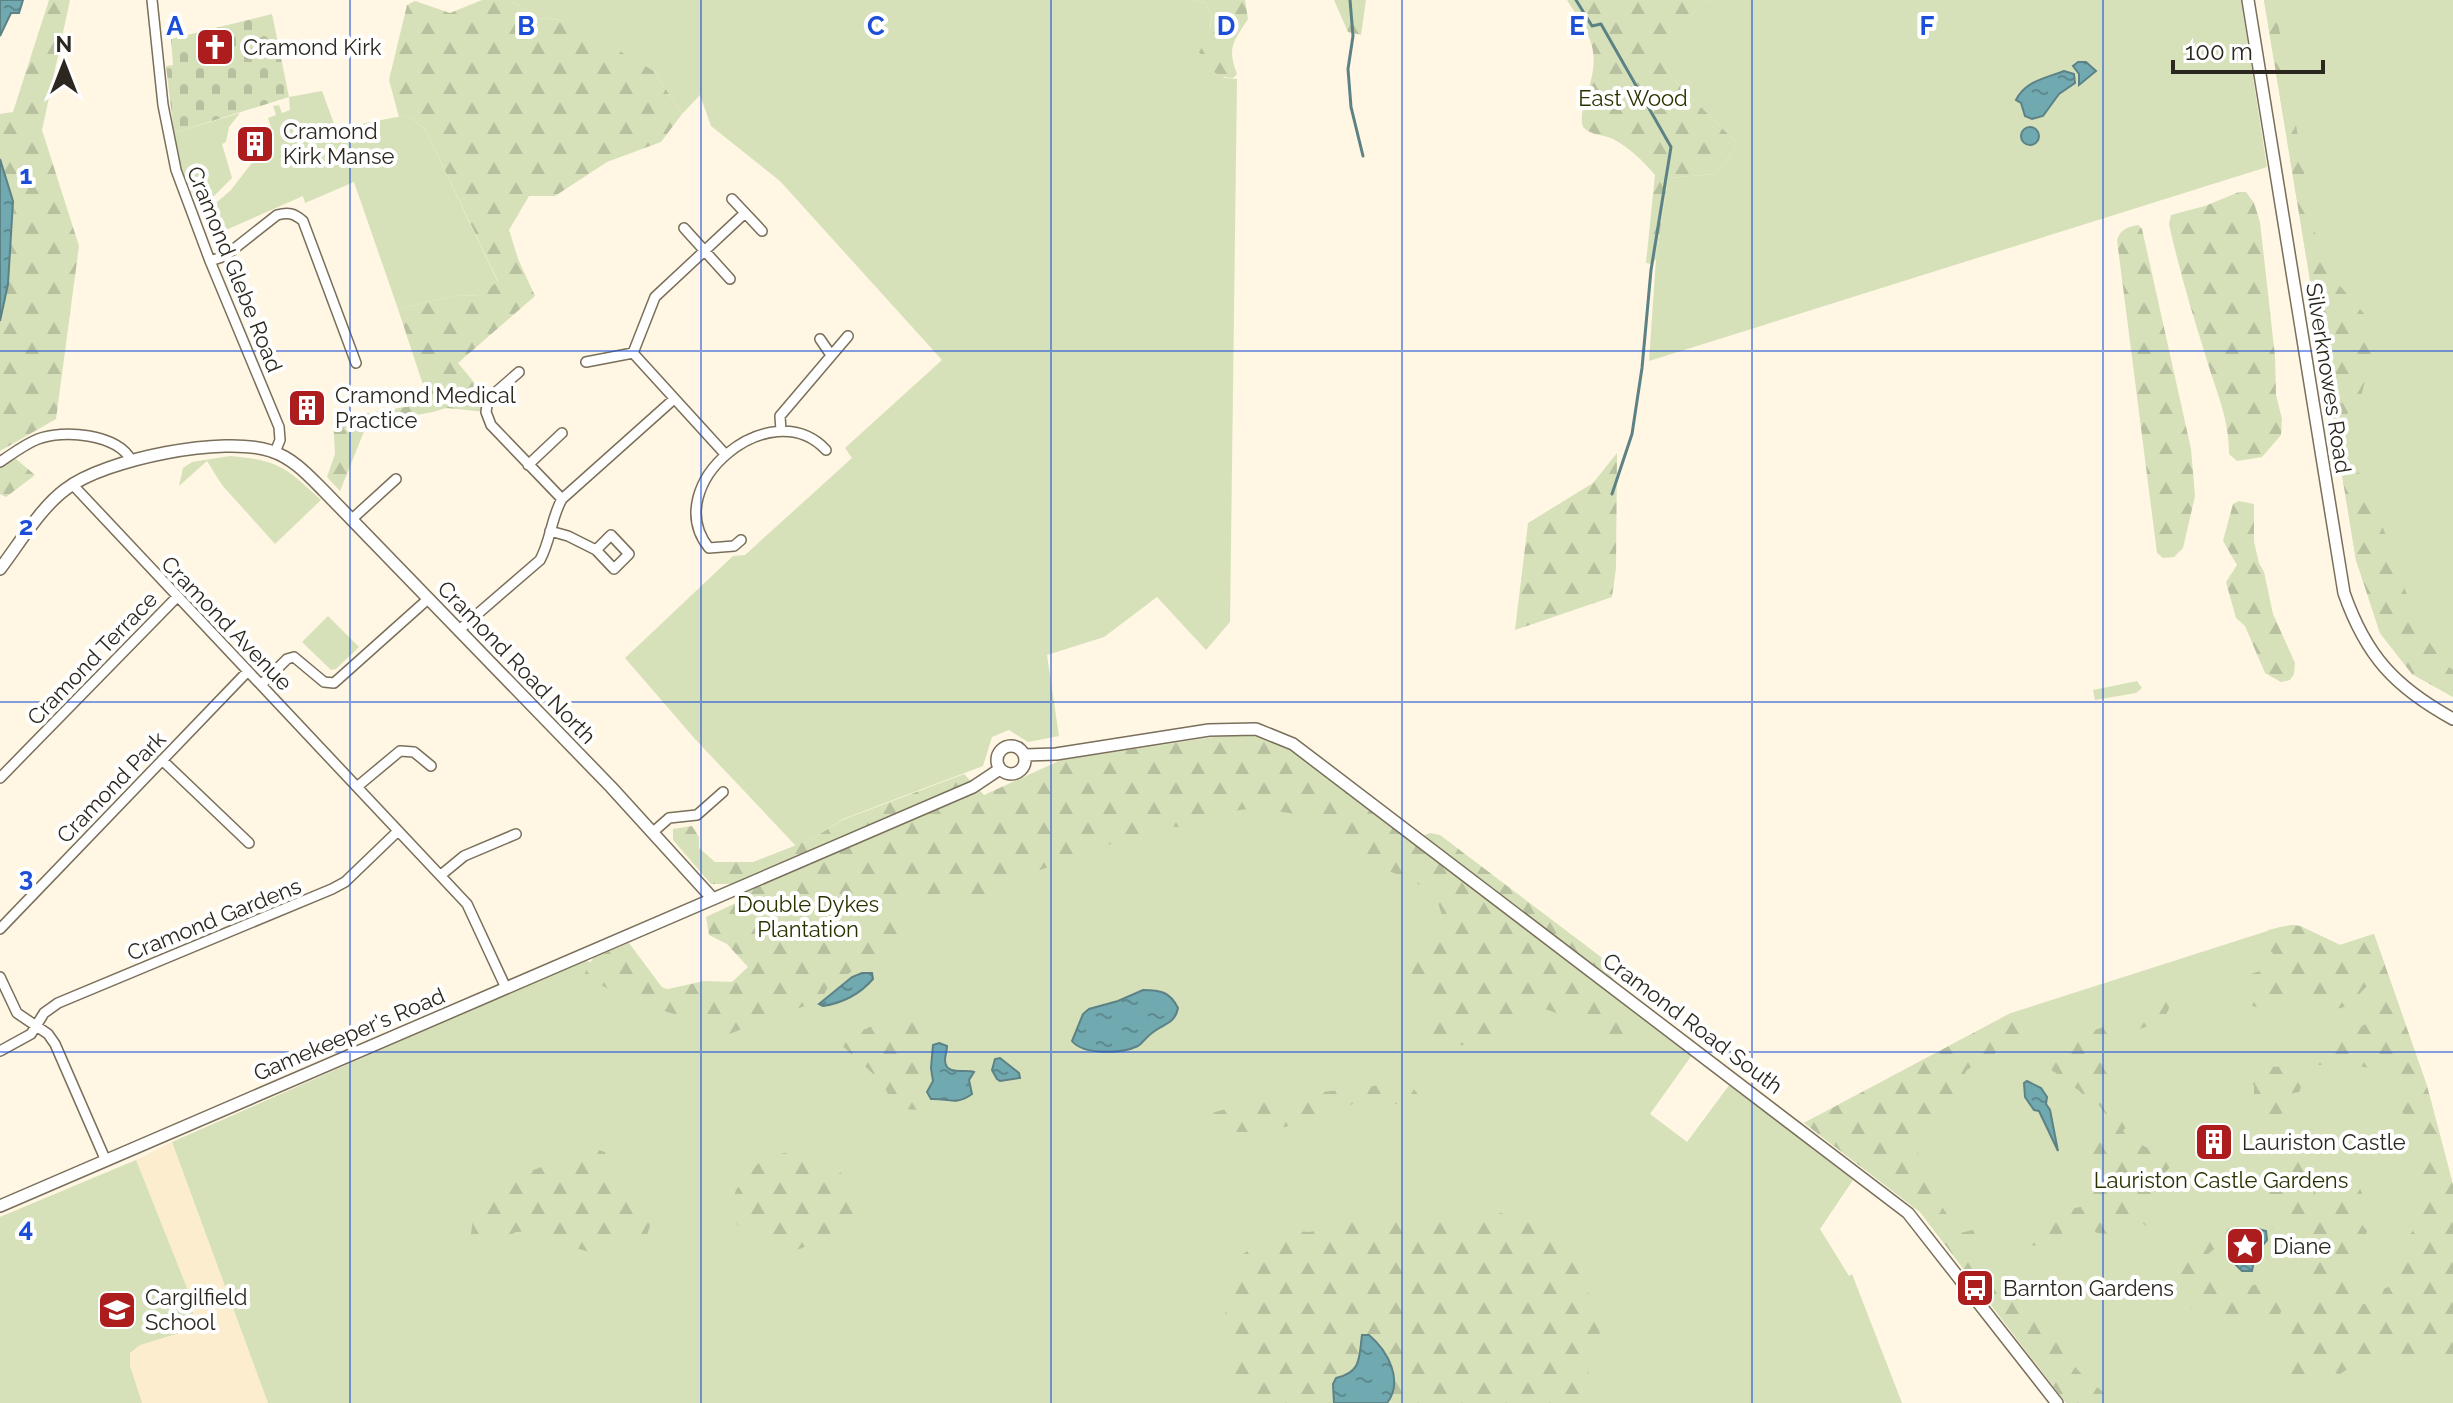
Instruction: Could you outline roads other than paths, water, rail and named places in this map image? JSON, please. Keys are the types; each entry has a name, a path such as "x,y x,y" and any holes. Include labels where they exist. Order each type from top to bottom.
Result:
{"street":[{"name":"Cramond Glebe Road","path":"152,0 163,105 173,160 210,261 279,427 280,440 275,452"},
{"name":"Silverknowes Road","path":"2248,0 2344,593 2359,631 2380,663 2404,689 2453,719"},
{"path":"732,199 762,231"},
{"path":"633,353 655,297 745,213"},
{"path":"210,261 225,256 277,215 295,214 303,221 356,363"},
{"path":"684,228 730,279"},
{"path":"781,431 780,416 848,336"},
{"path":"820,339 831,355"},
{"path":"586,362 633,353"},
{"path":"633,353 725,454"},
{"path":"519,372 488,399 486,412 491,425 562,499"},
{"path":"459,630 540,560 547,547 555,511 562,499 674,399"},
{"path":"741,540 734,546 709,548 698,532 697,500 707,474 725,454 755,436 781,431 810,437 826,450"},
{"path":"528,465 562,433"},
{"path":"0,462 38,439 65,435 112,443 127,453 131,460"},
{"path":"0,569 53,501 72,484 102,468 131,460 241,444 275,452"},
{"name":"Cramond Road North","path":"275,452 303,471 459,630 713,899"},
{"path":"351,520 396,479"},
{"name":"Cramond Avenue","path":"72,484 441,875 474,914 506,988"},
{"path":"550,531 596,550"},
{"name":"Cramond Terrace","path":"0,778 177,597"},
{"path":"261,685 287,659 294,657 324,682 334,683 428,599"},
{"name":"Cramond Park","path":"0,929 248,671"},
{"name":"Cramond Road South","path":"1025,755 1056,754 1209,730 1256,729 1293,744 1908,1213 2057,1403"},
{"path":"1015,746 1025,755 1025,763 1017,773 1009,774 1000,769 997,756 1004,747 1015,746"},
{"path":"358,786 400,751 414,752 431,766"},
{"path":"162,760 249,843"},
{"path":"713,899 973,787 1000,769"},
{"path":"652,833 669,818 697,815 723,792"},
{"name":"Cramond Gardens","path":"0,1051 23,1041 37,1028 44,1013 58,1003 345,882 398,831"},
{"path":"441,875 464,856 516,834"},
{"name":"Gamekeeper's Road","path":"0,1206 713,899"},
{"path":"0,977 17,1013 48,1034 55,1044 106,1161"}],"water":[{"path":"0,0 23,0 19,13 11,13 0,36"},
{"path":"2086,62 2096,71 2079,85 2079,74 2073,66"},
{"path":"2064,71 2074,74 2075,83 2059,94 2043,116 2032,119 2025,116 2021,103 2016,100 2025,88"},
{"path":"2030,127 2039,136 2030,145 2021,136"},
{"path":"0,159 13,201 8,284 0,321"},
{"path":"872,973 873,979 862,989 837,1003 819,1004 852,977"},
{"path":"1143,990 1164,993 1172,998 1178,1008 1171,1021 1140,1045 1122,1051 1103,1052 1085,1049 1072,1041 1083,1014 1089,1009"},
{"path":"939,1043 947,1046 945,1060 948,1068 974,1072 969,1080 972,1094 966,1098 956,1101 931,1099 927,1092 933,1081 933,1045"},
{"path":"1000,1058 1019,1073 1020,1078 997,1079 992,1070 995,1059"},
{"path":"2027,1081 2041,1088 2047,1097 2058,1151 2039,1111 2034,1110 2025,1097 2024,1083"},
{"path":"2266,1231 2267,1240 2255,1255 2252,1271 2242,1271 2229,1258 2230,1241 2241,1232"},
{"path":"1362,1335 1369,1335 1388,1358 1394,1376 1392,1394 1387,1403 1334,1403 1333,1384 1336,1378 1355,1368"}],"waterway":[{"path":"1350,0 1353,36 1348,69 1351,107 1363,156"},
{"path":"1576,0 1592,26 1601,24 1671,147 1651,270 1632,434 1612,494"}],"place":[{"name":"Cramond Kirk","path":"215,47"},
{"name":"Cramond Kirk Manse","path":"255,144"},
{"name":"Cramond Medical Practice","path":"307,408"},
{"name":"Lauriston Castle","path":"2214,1142"},
{"name":"Diane","path":"2245,1246"},
{"name":"Barnton Gardens","path":"1975,1288"},
{"name":"Cargilfield School","path":"117,1310"}],"park label":[{"name":"East Wood","path":"1633,98"},
{"name":"Double Dykes Plantation","path":"808,916"},
{"name":"Lauriston Castle Gardens","path":"2221,1180"}]}
